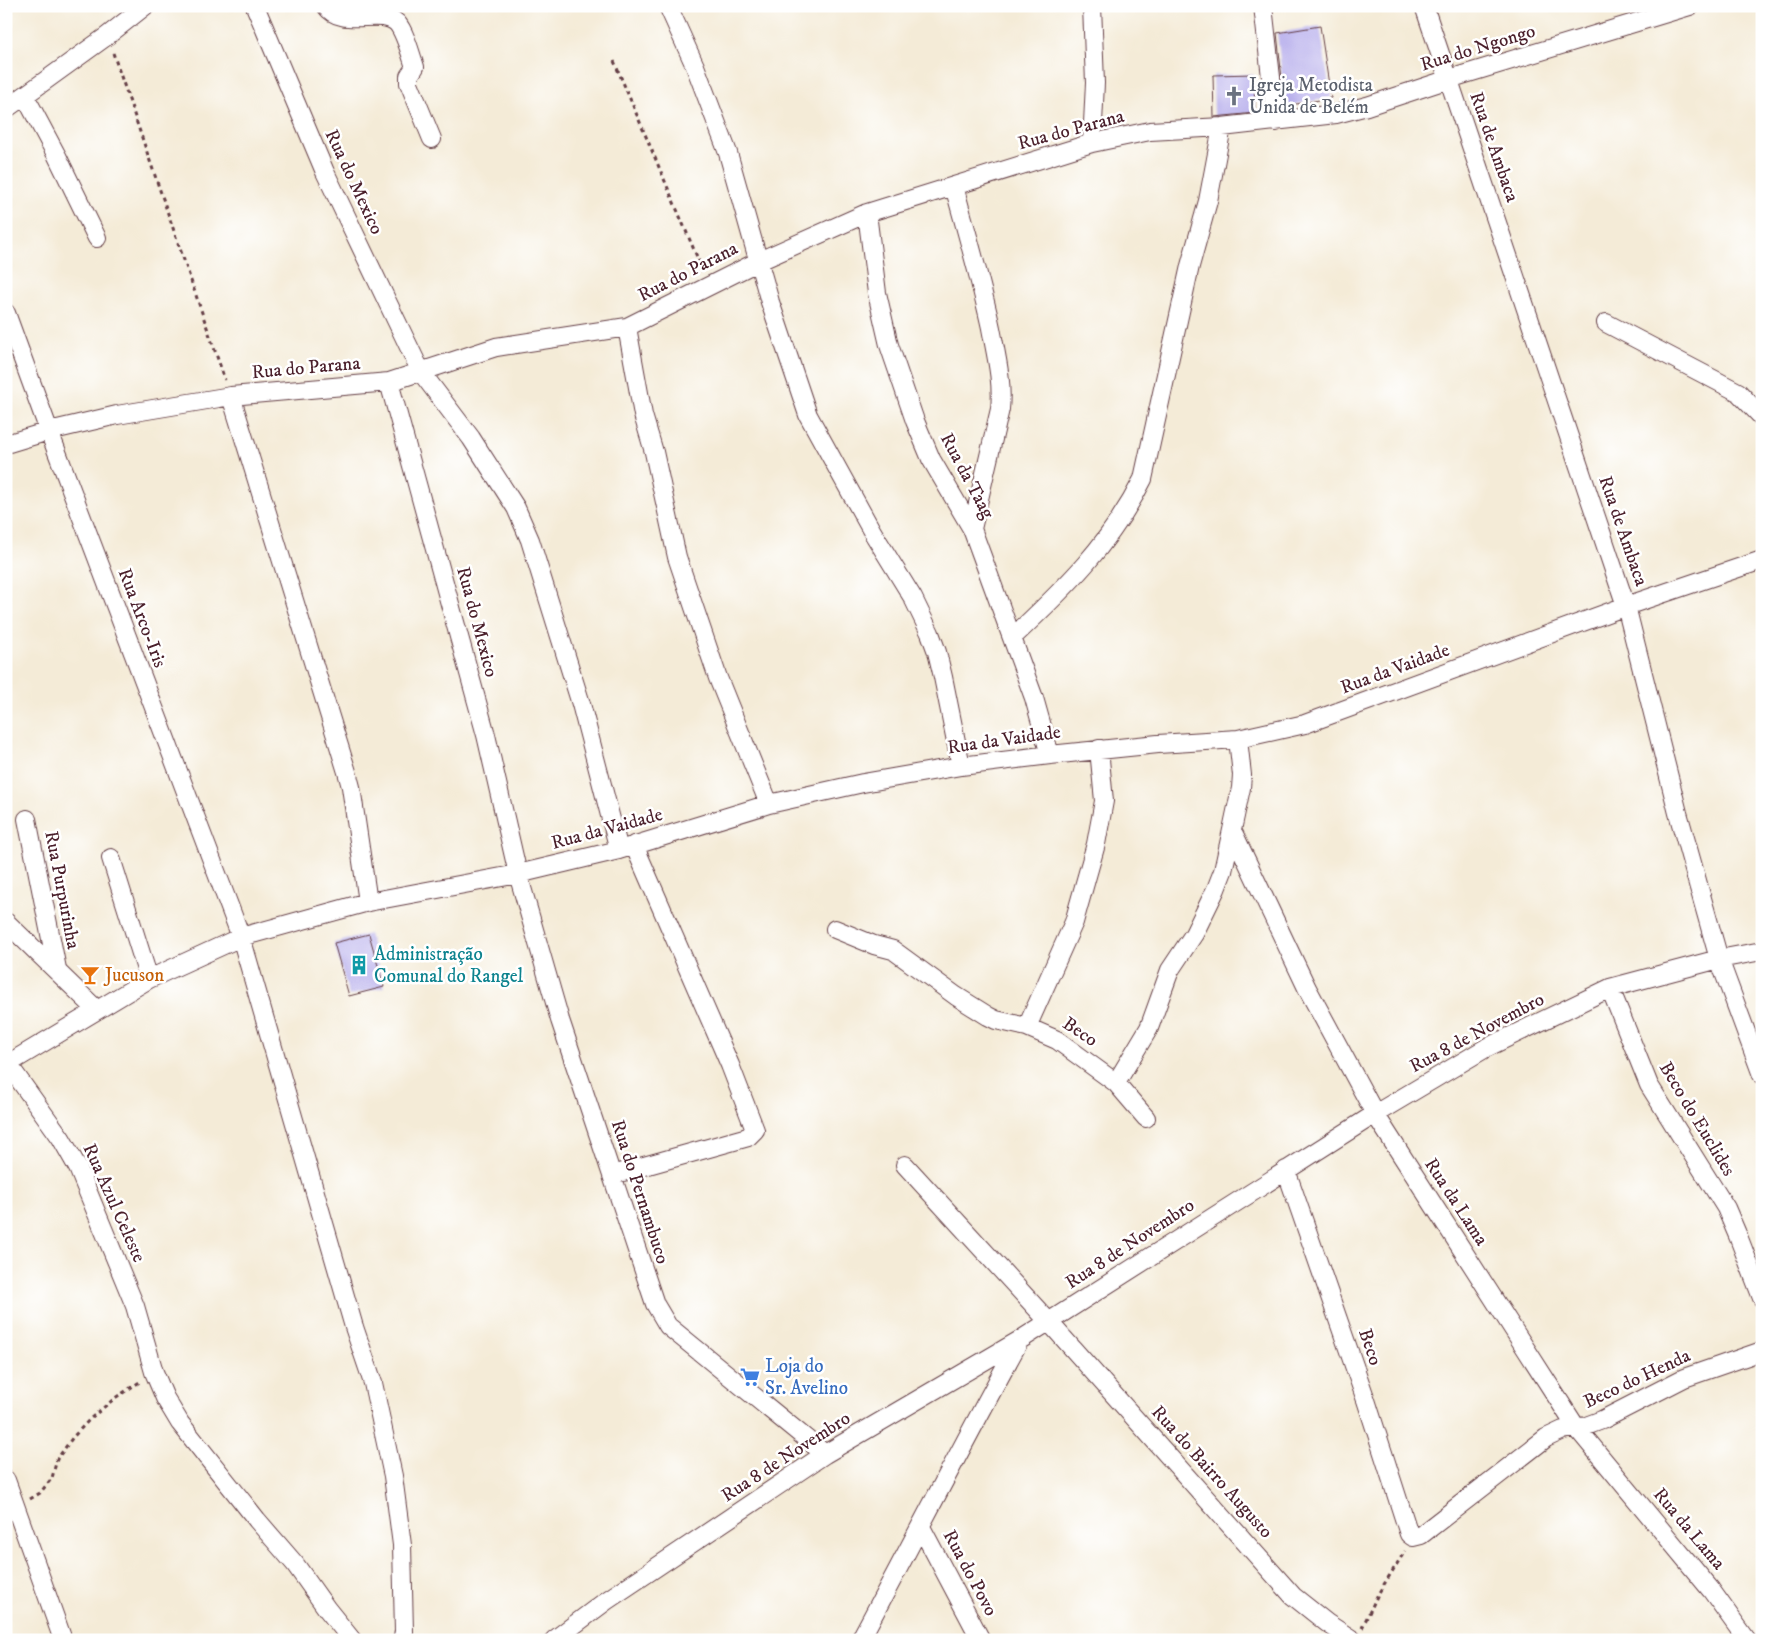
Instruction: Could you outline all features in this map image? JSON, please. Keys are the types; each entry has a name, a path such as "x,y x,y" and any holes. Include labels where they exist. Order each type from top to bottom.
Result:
{"street":[{"name":"Rua do Mexico","path":"255,6 325,172 421,372 472,438 516,508 530,540 627,848 730,1065 755,1130 748,1137 612,1175"},
{"path":"326,6 336,14 345,17 389,18 396,22 401,29 415,67 409,76 409,83 432,139"},
{"path":"668,6 695,66 728,153 750,228 757,262 808,415 873,534 913,598 930,633 943,677 961,766"},
{"path":"1092,6 1095,83 1092,143"},
{"path":"1263,6 1276,122"},
{"name":"Rua de Ambaca","path":"1424,6 1626,606 1678,813 1719,959 1762,1075"},
{"name":"Rua do Ngongo","path":"1336,114 1690,6"},
{"path":"6,110 108,36 141,7"},
{"path":"25,96 97,238"},
{"name":"Rua do Parana","path":"6,444 49,430 231,396 389,382 496,347 626,327 757,262 866,213 1092,143 1150,132 1276,122 1336,114"},
{"path":"1012,638 1062,591 1085,566 1129,506 1142,479 1190,266 1208,200 1222,127"},
{"path":"954,186 983,292 1001,392 1000,409 972,528"},
{"name":"Rua da Taag","path":"866,213 877,293 889,345 915,421 931,458 972,528 1034,698 1050,754"},
{"name":"Rua Arco-Iris","path":"6,314 240,937 354,1328 373,1383 393,1476 402,1546 404,1632 402,1640"},
{"path":"1606,323 1738,392 1762,418"},
{"path":"626,327 643,415 654,452 677,557 718,678 769,804"},
{"name":"Rua do Mexico","path":"389,382 486,735 518,874"},
{"path":"231,396 347,772 351,787 368,902"},
{"name":"Rua da Vaidade","path":"7,1064 149,979 240,937 368,902 518,874 627,848 769,804 863,783 961,766 1050,754 1238,739 1321,719 1626,606 1762,560"},
{"path":"1116,1083 1149,1028 1170,970 1194,934 1224,870 1241,788 1242,775 1238,739"},
{"path":"1027,1028 1074,922 1096,844 1104,801 1100,749"},
{"name":"Rua Purpurinha","path":"27,819 56,969"},
{"name":"Rua da Lama","path":"1232,830 1307,988 1374,1114 1576,1427 1712,1590 1747,1640"},
{"path":"111,858 149,979"},
{"name":"Rua do Pernambuco","path":"518,874 560,1020 660,1315 668,1326 825,1454"},
{"path":"6,922 97,1010"},
{"name":"Beco","path":"835,929 874,945 893,950 956,996 988,1016 1057,1040 1116,1083 1146,1118"},
{"name":"Rua 8 de Novembro","path":"554,1640 614,1595 825,1454 1020,1340 1374,1114 1486,1048 1610,988 1719,959 1762,951"},
{"name":"Beco do Euclides","path":"1610,988 1649,1085 1726,1208 1762,1298"},
{"name":"Rua Azul Celeste","path":"7,1064 61,1138 78,1168 135,1306 154,1372 165,1398 180,1424 295,1564 352,1640"},
{"name":"Rua do Bairro Augusto","path":"905,1165 1049,1322 1293,1596 1327,1623 1356,1636"},
{"name":"Beco","path":"1286,1170 1366,1400 1409,1534 1413,1537"},
{"path":"860,1640 921,1527 973,1424 1020,1340"},
{"name":"Beco do Henda","path":"1413,1537 1421,1535 1546,1438 1563,1430 1602,1420 1684,1378 1762,1350"},
{"path":"6,1480 11,1510 63,1640"},
{"name":"Rua do Povo","path":"921,1527 981,1640"}],"path":[{"path":"108,36 231,396"},
{"path":"614,61 709,286"},
{"path":"11,1510 40,1493 52,1478 57,1459 73,1437 91,1418 115,1398 154,1372"},
{"path":"1356,1636 1378,1594 1413,1537"}],"building":[{"path":"1320,26 1331,98 1285,106 1277,33"},
{"name":"Igreja Metodista Unida de Belém","path":"1254,74 1255,113 1214,117 1213,75"},
{"name":"Administração Comunal do Rangel","path":"369,934 384,987 349,996 334,943"}],"place":[{"name":"Igreja Metodista Unida de Belém","path":"1234,96"},
{"name":"Administração Comunal do Rangel","path":"359,965"},
{"name":"Jucuson","path":"90,975"},
{"name":"Loja do Sr. Avelino","path":"750,1377"}]}
